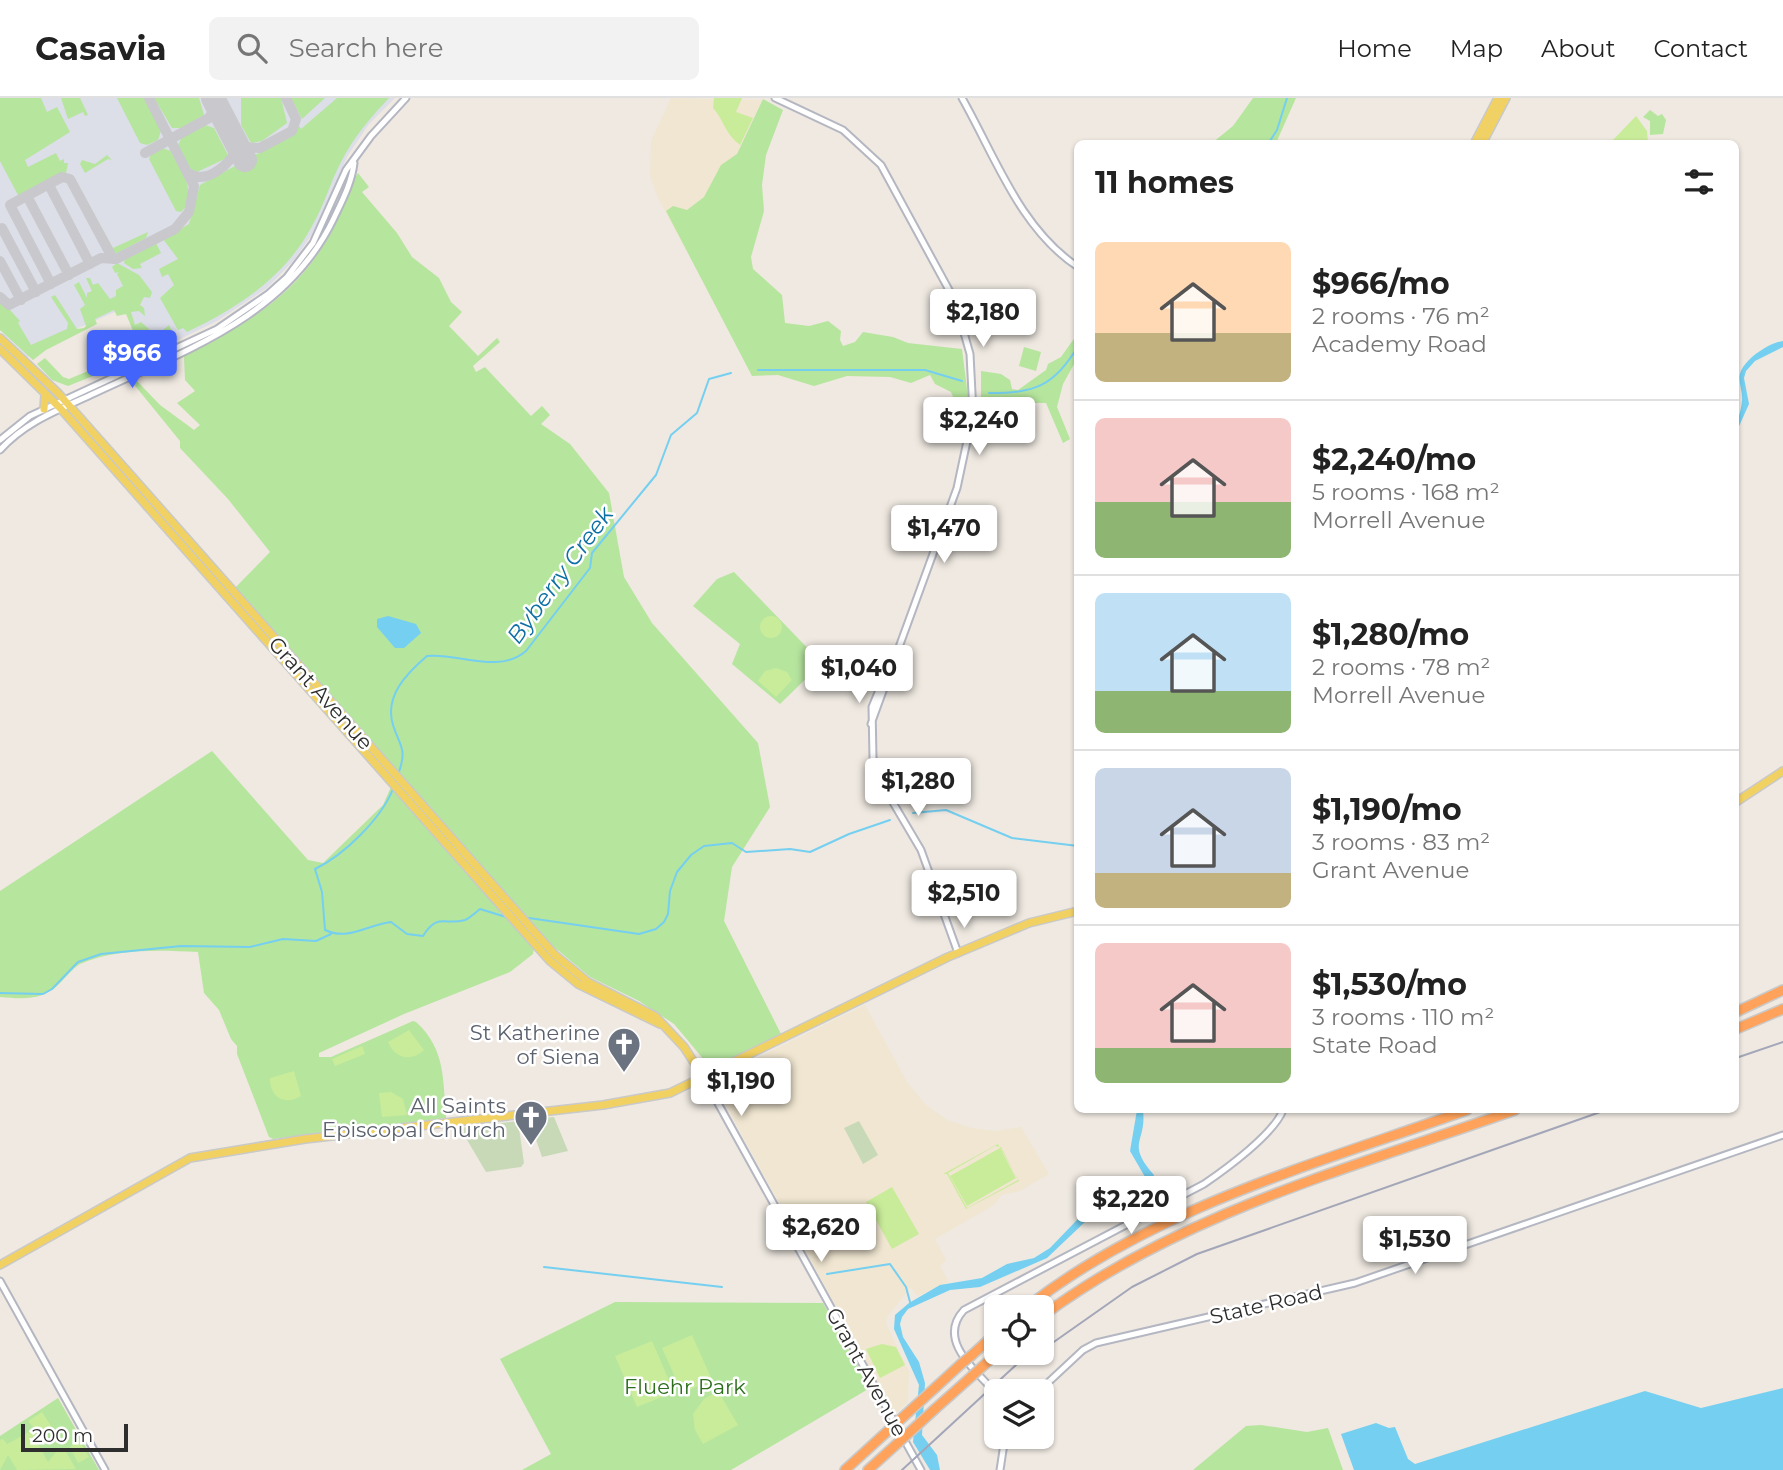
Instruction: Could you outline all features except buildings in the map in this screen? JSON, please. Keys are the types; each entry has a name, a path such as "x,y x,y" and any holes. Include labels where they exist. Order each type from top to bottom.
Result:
{"highway":[{"path":"1739,1011 1783,990"},
{"path":"1739,1028 1783,1009"},
{"path":"1045,1295 1112,1250 1187,1212 1459,1113"},
{"path":"1054,1308 1120,1264 1207,1221 1508,1113"},
{"path":"845,1470 984,1344"},
{"path":"868,1470 984,1364"}],"main road":[{"path":"1476,140 1499,98"},
{"path":"1484,140 1506,98"},
{"name":"Grant Avenue","path":"0,338 4,349 45,393 62,404"},
{"name":"Grant Avenue","path":"4,349 62,404 555,955 588,982 640,1007 661,1024 684,1047 704,1078"},
{"path":"44,409 45,393"},
{"path":"1739,800 1783,771"},
{"path":"0,1265 190,1158 305,1139 645,1099 675,1091 958,953 1037,921 1074,912"}],"street":[{"path":"0,450 28,425 62,404 183,347 246,312 287,277 320,231 346,170 354,163 371,136 406,98"},
{"path":"775,98 843,130 881,165 951,293 967,340 974,402 966,454 953,504 897,650 877,691 871,724 872,751 877,772 921,850 958,953"},
{"path":"962,98 1029,220 1047,244 1074,264"},
{"path":"0,440 24,420 44,409 62,404"},
{"name":"Grant Avenue","path":"704,1078 921,1470"},
{"path":"984,1379 956,1346 955,1326 964,1310 1204,1184 1275,1123 1281,1113"},
{"name":"State Road","path":"1052,1379 1083,1350 1096,1343 1353,1284 1783,1135"},
{"path":"0,1281 105,1470"},
{"path":"1000,1470 1003,1449"}],"shaded area":[{"path":"0,98 395,98 369,124 348,155 314,231 295,259 267,288 217,321 149,354 124,308 78,328 76,334 28,357 0,330"},
{"path":"671,98 762,100 740,148 725,281 707,289 658,198 650,176 651,141"},
{"path":"865,1005 907,1082 925,1104 947,1120 971,1128 996,1131 1021,1127 1049,1174 1020,1191 1002,1195 994,1205 935,1239 946,1260 940,1266 949,1282 917,1296 911,1287 888,1316 886,1323 909,1372 908,1402 895,1414 712,1080"}],"green space":[{"path":"0,98 41,98 47,112 57,107 70,132 25,160 28,167 56,153 60,161 64,159 64,163 68,163 66,173 19,197 0,161"},
{"path":"61,98 80,98 88,115 85,116 83,112 68,119"},
{"path":"117,98 144,98 161,131 158,140 147,145 140,143"},
{"path":"154,98 199,98 204,115 181,128 172,128"},
{"path":"241,98 281,98 287,123 262,141 251,143 241,125"},
{"path":"291,98 325,98 302,119"},
{"path":"337,98 389,98 362,129 346,153 301,244 274,276 242,301 187,332 183,328 178,330 160,298 174,285 168,274 162,277 159,269 178,259 163,239 189,224 200,185 292,135 299,126 301,129"},
{"path":"714,98 742,98 736,112 753,118 740,145 713,108"},
{"path":"1253,98 1296,98 1277,140 1216,140 1233,126"},
{"path":"763,99 783,110 766,155 762,185 764,211 751,257 753,269 782,295 785,323 809,326 828,321 841,331 840,340 843,346 855,342 863,332 893,337 908,343 962,349 968,397 966,420 962,419 951,392 935,384 930,375 911,383 890,377 847,376 814,386 778,375 752,376 666,211 673,206 687,210 704,197 721,165 737,154"},
{"path":"1650,110 1658,116 1662,114 1666,120 1663,134 1650,135 1650,121 1643,117"},
{"path":"1636,116 1647,131 1648,140 1613,140"},
{"path":"205,125 214,128 229,157 197,172 190,169 178,145 182,137"},
{"path":"162,148 171,151 189,190 189,198 181,212 176,211 149,159 152,153"},
{"path":"107,155 112,160 108,159 85,173 80,164 82,160 95,164"},
{"path":"358,173 369,187 362,192 397,233 412,257 439,278 451,302 462,312 449,326 478,356 497,338 500,342 473,366 476,372 485,367 531,416 542,406 550,415 541,424 570,444 609,493 624,577 652,623 758,743 770,807 732,867 724,921 781,1034 718,1065 705,1061 674,1024 639,1001 590,977 554,947 234,589 270,552 228,499 180,448 180,441 132,382 136,380 160,405 194,430 200,425 177,403 195,391 185,380 184,356 264,309 297,280 332,232"},
{"path":"73,176 113,248 148,232 146,238 117,253 111,252"},
{"path":"156,243 161,253 140,264 142,268 133,269 124,263 125,258"},
{"path":"117,263 139,275 152,292 150,298 144,297 140,305 144,308 145,316 139,311 131,312 135,325 141,322 150,330 163,330 169,325 174,335 143,355 126,314 117,316 114,310 95,319 97,324 46,350 33,360 0,330 0,299 20,321 18,323 31,345 67,329 68,323 51,297 55,295 77,329 84,328 86,326 80,309 85,305 74,285 79,282 87,298 87,293 92,291 86,278 90,278 93,285 98,283 110,299 116,296 116,290 123,286 117,274 119,272 115,273 112,267"},
{"path":"1074,339 1074,364 1063,384 1057,407 1070,439 1063,443 1046,403 1011,403 981,410 981,371 1001,374 1010,380 1012,389 1018,390 1046,370 1048,364 1061,357"},
{"path":"1024,347 1041,352 1036,371 1019,366"},
{"path":"133,349 138,358 68,386 52,380 37,364 45,358 63,377 69,379 133,352"},
{"path":"734,572 822,663 780,704 732,664 740,644 693,606 717,579"},
{"path":"767,616 775,616 782,623 782,631 775,638 767,638 760,631 760,623"},
{"path":"776,668 787,672 792,680 776,697 758,681 765,671"},
{"path":"212,751 308,860 323,863 383,805 391,787 534,948 533,954 510,972 404,1014 319,1053 319,1057 331,1057 416,1022 426,1032 438,1054 446,1118 273,1139 269,1137 237,1054 237,1046 231,1039 219,1010 204,993 198,952 154,951 108,955 80,964 53,989 40,996 0,997 0,891"},
{"path":"409,1030 424,1050 414,1056 404,1057 395,1052 388,1042"},
{"path":"362,1046 365,1054 335,1066 332,1059"},
{"path":"294,1071 301,1096 289,1100 279,1098 272,1090 270,1078"},
{"path":"391,1092 403,1099 407,1115 382,1117 379,1093"},
{"path":"554,1117 568,1151 542,1157 529,1119"},
{"path":"518,1121 524,1163 521,1167 486,1172 460,1128"},
{"path":"859,1121 878,1155 863,1164 844,1128"},
{"path":"998,1144 1000,1147 995,1146 948,1173 967,1208 1018,1180 1014,1172 1019,1181 966,1209 947,1174 943,1174"},
{"path":"1000,1148 1016,1178 967,1206 950,1176"},
{"path":"892,1187 919,1234 892,1249 866,1202"},
{"name":"Fluehr Park","path":"615,1302 823,1303 870,1388 731,1470 522,1470 551,1454 500,1359"},
{"path":"692,1335 712,1380 682,1393 662,1348"},
{"path":"652,1341 674,1392 637,1407 615,1356"},
{"path":"882,1344 896,1347 905,1365 880,1378 866,1349"},
{"path":"718,1391 738,1425 703,1444 695,1430 693,1414 704,1399"},
{"path":"58,1398 99,1470 0,1470 0,1436"},
{"path":"42,1412 51,1426 37,1431 28,1421"},
{"path":"1261,1425 1307,1432 1328,1428 1343,1470 1193,1470 1246,1426"},
{"path":"31,1431 48,1462 56,1452 65,1450 76,1469 17,1470 8,1455 0,1470 0,1440 3,1439 7,1444"},
{"path":"80,1441 89,1457 78,1463 70,1447"}],"water":[{"path":"1783,341 1783,347 1755,361 1746,371 1744,378 1749,404 1739,426 1742,368 1771,345"},
{"path":"388,616 416,624 421,633 404,648 395,648 377,627 377,619"},
{"path":"1136,1113 1143,1113 1139,1149 1145,1164 1154,1175 1149,1193 1126,1202 1106,1202 1047,1258 980,1287 950,1290 908,1309 902,1317 900,1324 903,1337 919,1362 925,1383 922,1435 937,1455 940,1470 930,1470 913,1442 919,1385 894,1329 895,1315 909,1303 940,1285 982,1278 1007,1264 1034,1258 1050,1248 1099,1197 1115,1193 1131,1195 1141,1190 1145,1177 1130,1151"},
{"path":"1783,1388 1783,1470 1354,1470 1341,1434 1376,1423 1389,1428 1395,1427 1408,1459 1415,1464 1645,1391 1701,1408"}],"waterway":[{"name":"Byberry Creek","path":"1271,140 1277,130 1287,98"},
{"name":"Byberry Creek","path":"989,393 1019,391 1041,385 1060,371 1074,352"},
{"name":"Byberry Creek","path":"758,370 925,370 962,381"},
{"name":"Byberry Creek","path":"399,772 402,752 391,714 395,695 405,678 427,656 490,662 515,658 526,651 590,568 592,553 656,475 671,435 697,413 709,379 731,373"},
{"name":"Byberry Creek","path":"393,789 371,824 338,855 315,869 322,892 325,930 342,934 391,922 407,934 423,936 433,924 465,920 480,909 506,917"},
{"name":"Byberry Creek","path":"913,813 946,810 1012,838 1074,846"},
{"name":"Byberry Creek","path":"529,918 639,934 656,929 664,922 677,872 691,855 704,846 732,843 746,852 790,849 810,852 849,834 890,820"},
{"path":"0,993 43,994 52,989 78,962 101,954 181,946 250,947 283,939 316,941 331,934"},
{"path":"827,1274 890,1264 906,1287 910,1302"},
{"path":"544,1267 722,1287"}],"taxiway":[{"path":"0,297 9,305 101,258 116,259 175,229 189,212 194,186 149,98"},
{"path":"145,153 209,118 214,110 212,98"},
{"path":"188,173 203,177 210,175 224,166 238,147 260,148 292,131 296,119 286,98"},
{"path":"51,284 10,205 62,177 70,179 113,259"},
{"path":"49,185 90,264"},
{"path":"27,196 69,275"},
{"path":"2,228 36,292"},
{"path":"0,261 21,300"}],"runway":[{"path":"213,98 245,160"}],"railway":[{"path":"1739,1057 1783,1042"},
{"path":"1054,1342 1132,1287 1197,1254 1597,1113"},
{"path":"902,1470 1016,1365"}],"place":[{"name":"St Katherine of Siena","path":"624,1074"},
{"name":"All Saints Episcopal Church","path":"531,1147"}]}
